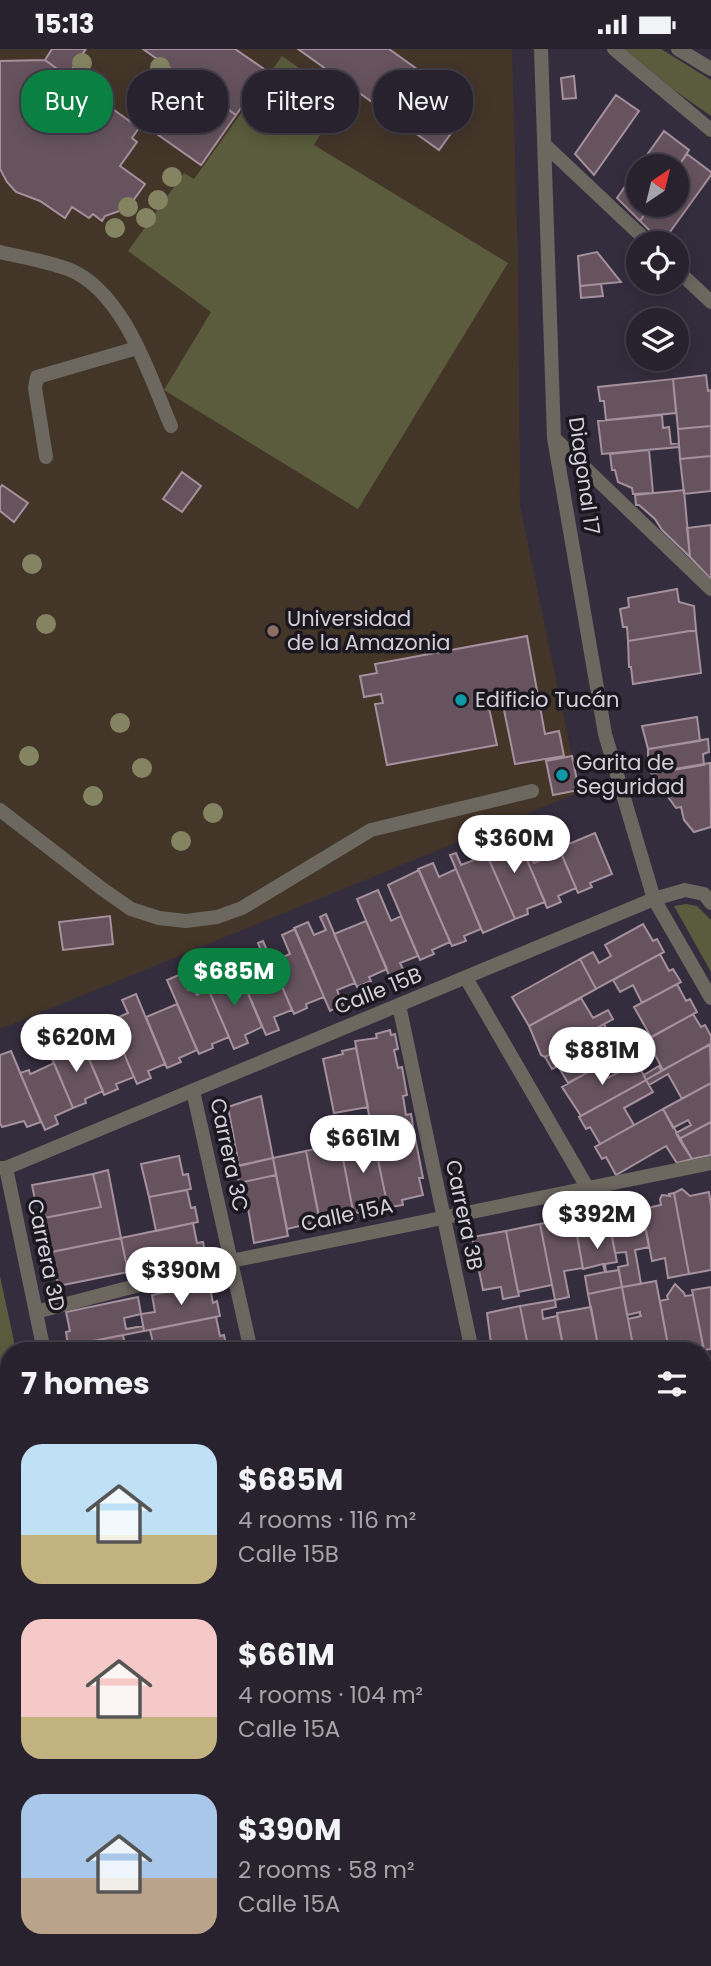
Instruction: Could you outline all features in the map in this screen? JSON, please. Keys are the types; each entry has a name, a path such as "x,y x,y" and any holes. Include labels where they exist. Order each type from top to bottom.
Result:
{"street":[{"name":"Diagonal 17","path":"541,49 554,438 605,734 654,899 711,998"},
{"path":"614,49 711,130"},
{"path":"678,49 711,69"},
{"path":"544,145 636,231"},
{"path":"0,252 68,269 100,290 116,309 137,348 171,426"},
{"path":"689,281 711,302"},
{"path":"46,457 35,389 37,377 43,373 137,348"},
{"path":"554,438 711,590"},
{"path":"0,810 131,909 159,918 186,921 217,917 242,908 371,830 532,791"},
{"name":"Calle 15B","path":"3,1168 654,899 685,890 704,894 711,903"},
{"path":"466,978 587,1188"},
{"name":"Carrera 3B","path":"399,1005 470,1342"},
{"name":"Carrera 3C","path":"193,1091 249,1342"},
{"name":"Calle 15A","path":"36,1312 231,1261 711,1163"},
{"name":"Carrera 3D","path":"3,1168 42,1342"}],"shaded area":[{"name":"Universidad de la Amazonia","path":"0,49 512,49 518,260 520,506 578,793 0,1029"}],"green space":[{"path":"625,49 661,49 711,80 711,116 674,90"},
{"path":"282,56 302,70 272,70"},
{"path":"242,112 242,133 321,133 314,145 508,263 358,509 164,390 211,312 128,251 184,173 194,179"},
{"path":"674,906 697,906 711,920 711,972"},
{"path":"0,1276 14,1342 0,1342"}],"building":[{"path":"52,49 86,49 71,70 59,70 45,60"},
{"path":"143,49 235,49 266,70 242,70 242,106 236,115 228,109 228,70 173,70"},
{"path":"298,49 389,49 418,70 373,70 373,103 359,93 359,70 327,70"},
{"path":"45,60 59,70 21,70 21,133 113,133 113,109 127,119 127,133 136,133 132,138 137,142 120,166 145,184 128,208 105,216 102,221 93,214 89,218 72,207 65,218 40,201 16,192 7,182 0,169 0,61"},
{"path":"574,76 576,98 563,99 561,78"},
{"path":"616,95 639,111 594,175 575,154"},
{"path":"228,109 236,115 228,126"},
{"path":"664,131 689,150 686,154 648,154"},
{"path":"156,133 223,133 201,165"},
{"path":"415,133 451,133 439,150"},
{"path":"690,156 711,172 690,204"},
{"path":"626,185 626,207 617,198"},
{"path":"643,217 681,217 671,231 650,231 640,221"},
{"path":"597,252 621,282 580,286 578,256"},
{"path":"601,284 603,296 581,298 580,286"},
{"path":"706,375 708,391 711,390 711,426 678,429 673,379"},
{"path":"673,379 676,413 606,420 604,401 600,401 598,387"},
{"path":"662,415 663,428 669,427 671,444 679,443 679,447 602,454 598,421"},
{"path":"711,426 711,456 680,459 678,429"},
{"path":"649,450 653,493 633,494 632,488 618,482 615,470 612,470 610,454"},
{"path":"711,456 711,491 684,494 680,459"},
{"path":"182,472 201,486 182,512 163,499"},
{"path":"2,485 28,503 14,522 0,511"},
{"path":"684,490 690,557 662,530 655,519 636,505 635,495"},
{"path":"711,525 711,579 690,557 687,528"},
{"path":"677,589 679,602 694,606 696,630 628,641 627,627 623,627 620,609 629,607 628,598"},
{"path":"696,630 701,673 633,684 628,641"},
{"name":"Edificio Tucán","path":"527,636 545,734 559,731 564,756 515,764 503,705 489,708 497,745 387,765 375,704 383,703 381,694 364,697 360,676 377,673 375,664"},
{"path":"697,717 700,741 648,749 642,726"},
{"path":"708,739 709,752 703,754 704,765 655,773 656,761 648,763 648,749"},
{"name":"Garita de Seguridad","path":"572,756 579,790 553,795 546,761"},
{"path":"710,763 711,827 694,832 684,820 681,807 676,808 651,773"},
{"path":"515,832 545,902 527,909 528,914 515,919 483,846"},
{"path":"595,833 612,874 590,883 592,887 578,893 559,848"},
{"path":"554,837 576,888 558,896 561,902 547,908 523,850 527,848 534,863 551,856 545,840"},
{"path":"456,853 461,865 487,855 515,919 483,933 450,855"},
{"path":"433,863 439,877 456,869 481,929 464,936 466,941 452,946 418,869"},
{"path":"419,870 450,942 432,950 434,954 420,960 388,885"},
{"path":"378,890 391,921 401,916 418,956 400,963 404,971 390,978 357,899"},
{"path":"326,914 355,983 337,990 343,1005 330,1011 294,928 308,922 314,935 326,930 320,917"},
{"path":"110,916 113,944 63,950 59,922"},
{"path":"366,921 387,969 369,977 371,981 357,987 334,934"},
{"path":"643,924 653,941 657,939 664,952 596,989 580,959 593,952 599,963 611,956 605,945"},
{"path":"295,929 324,997 306,1004 307,1008 294,1014 271,962 290,954 282,935"},
{"path":"263,941 292,1010 274,1017 279,1030 266,1035 232,955 236,952 242,965 264,958 258,943"},
{"path":"660,954 669,971 673,969 681,982 642,1003 633,985 620,992 613,980"},
{"path":"580,959 596,989 529,1026 512,997"},
{"path":"200,970 229,1037 212,1044 213,1048 199,1054 167,980 181,974 188,990 194,988 197,995 203,992 194,973"},
{"path":"238,970 262,1027 245,1035 248,1043 234,1049 206,984"},
{"path":"677,984 686,1001 690,999 697,1012 651,1037 634,1007"},
{"path":"136,994 165,1064 148,1071 151,1078 137,1084 110,1021 128,1013 122,1000"},
{"path":"581,998 593,1018 608,1010 613,1019 545,1057 541,1055 529,1026"},
{"path":"177,1004 197,1050 179,1058 181,1062 167,1068 146,1017"},
{"path":"693,1014 701,1027 705,1025 711,1036 711,1044 663,1070 647,1040"},
{"path":"108,1016 134,1077 116,1084 118,1089 104,1095 77,1030"},
{"path":"604,1024 613,1041 622,1036 630,1050 568,1083 558,1066 552,1069 545,1057"},
{"path":"390,1030 391,1035 395,1034 398,1049 394,1050 398,1068 402,1067 407,1095 403,1096 406,1115 411,1114 413,1126 373,1136 355,1041 377,1038 376,1034"},
{"path":"44,1043 50,1055 44,1058 39,1045"},
{"path":"82,1043 103,1091 73,1108 49,1052 62,1047 64,1051"},
{"path":"710,1044 711,1083 682,1099 668,1074 649,1085 646,1080"},
{"path":"356,1048 368,1107 334,1113 323,1059"},
{"path":"11,1051 41,1122 27,1127 24,1121 2,1127 0,1123 0,1055"},
{"path":"637,1062 646,1080 581,1116 562,1087 601,1065 608,1078"},
{"path":"54,1063 73,1108 55,1116 58,1124 45,1130 20,1073 29,1070 30,1074"},
{"path":"659,1066 661,1071 646,1080 644,1075"},
{"path":"646,1080 653,1092 624,1108 634,1125 600,1144 590,1127 586,1129 579,1117"},
{"path":"711,1083 711,1122 679,1139 676,1133 691,1125 688,1120 673,1128 663,1109"},
{"path":"261,1096 273,1158 239,1166 228,1107"},
{"path":"663,1109 692,1159 677,1163 666,1146 616,1175 606,1157 602,1159 595,1147"},
{"path":"711,1122 711,1155 692,1159 679,1139"},
{"path":"413,1127 423,1178 419,1178 423,1195 402,1200 403,1205 390,1207 373,1136"},
{"path":"373,1136 387,1203 381,1209 375,1207 358,1213 353,1211 340,1143"},
{"path":"340,1143 355,1221 321,1228 306,1151"},
{"path":"306,1151 320,1221 287,1229 273,1158"},
{"path":"179,1156 183,1175 188,1174 191,1189 149,1197 141,1164"},
{"path":"273,1158 276,1175 239,1183 236,1166"},
{"path":"108,1170 121,1238 51,1252 47,1232 43,1233 39,1219 101,1207 93,1174"},
{"path":"93,1174 101,1207 44,1218 40,1199 35,1200 32,1185"},
{"path":"276,1175 288,1236 254,1243 248,1208 244,1209 239,1183"},
{"path":"682,1189 690,1196 709,1192 711,1270 689,1274 674,1193"},
{"path":"187,1190 198,1222 156,1231 149,1197"},
{"path":"674,1193 689,1274 668,1278 665,1258 652,1261 642,1209 661,1205 662,1195 670,1196 669,1194"},
{"path":"640,1201 649,1247 635,1250 641,1284 622,1287 618,1267 628,1265 626,1252 615,1253 606,1207"},
{"path":"607,1211 617,1262 605,1264 606,1272 619,1270 622,1287 588,1294 585,1276 605,1272 603,1264 583,1269 574,1218"},
{"path":"554,1221 556,1228 575,1225 583,1268 564,1271 569,1297 555,1300 540,1224"},
{"path":"193,1223 197,1243 203,1242 206,1257 128,1272 121,1238"},
{"path":"540,1224 552,1285 518,1292 506,1231"},
{"path":"506,1231 519,1296 503,1299 501,1287 483,1290 472,1237"},
{"path":"121,1238 128,1272 58,1286 54,1266 49,1267 47,1253"},
{"path":"656,1281 667,1342 632,1342 628,1319 641,1316 640,1312 627,1315 622,1287"},
{"path":"209,1283 213,1303 217,1301 220,1316 144,1331 141,1314 155,1312 152,1295"},
{"path":"675,1284 685,1296 693,1295 702,1342 667,1342 660,1301 668,1299 667,1296"},
{"path":"622,1287 632,1342 597,1342 588,1294"},
{"path":"711,1287 711,1342 702,1342 692,1290"},
{"path":"138,1297 141,1314 124,1318 126,1329 143,1326 144,1331 88,1342 67,1342 66,1332 70,1331 66,1312"},
{"path":"555,1300 556,1307 542,1310 543,1319 557,1316 562,1342 527,1342 520,1306"},
{"path":"520,1306 527,1342 491,1342 487,1313"},
{"path":"591,1307 597,1342 562,1342 557,1313"},
{"path":"216,1317 220,1336 224,1335 225,1342 153,1342 150,1330"},
{"path":"123,1335 124,1342 88,1342"}],"place":[{"name":"Universidad de la Amazonia","path":"273,631"},
{"name":"Edificio Tucán","path":"461,700"},
{"name":"Garita de Seguridad","path":"562,775"}]}
